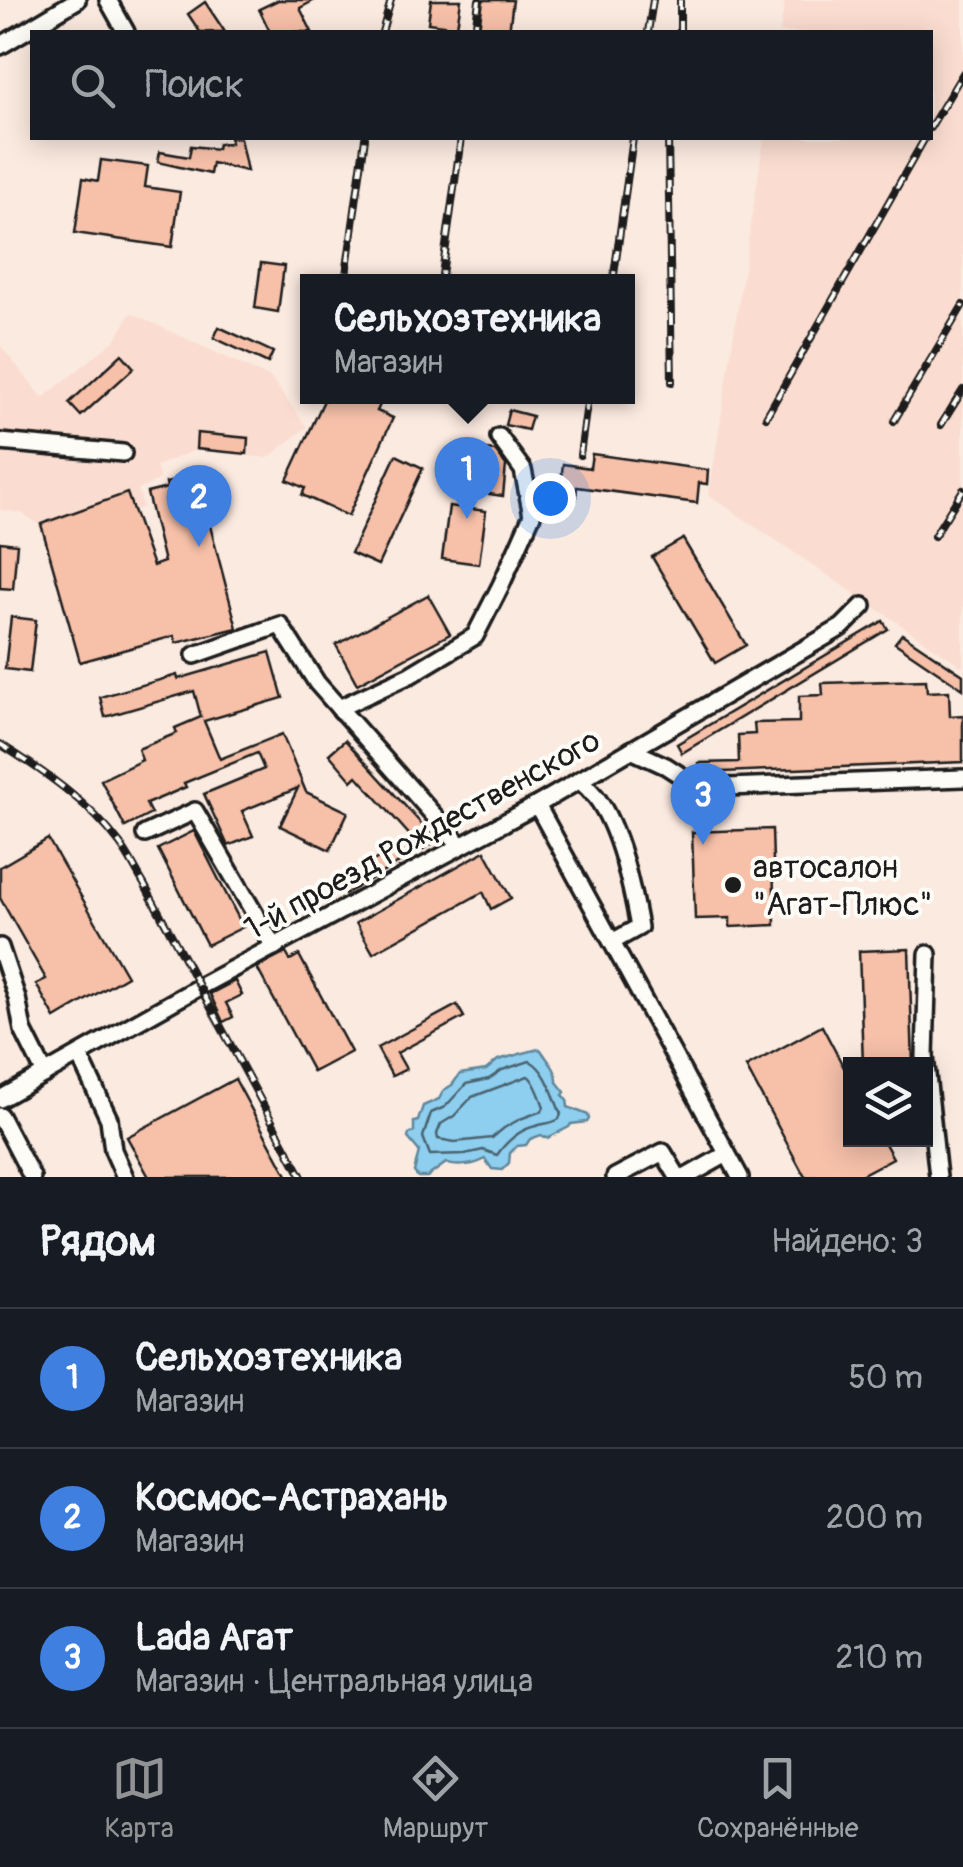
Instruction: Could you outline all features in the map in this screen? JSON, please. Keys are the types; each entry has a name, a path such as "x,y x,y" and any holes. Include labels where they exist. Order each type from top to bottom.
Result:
{"street":[{"path":"0,46 77,0"},
{"path":"108,0 125,30"},
{"path":"339,708 410,676 474,636 532,516 523,470 500,436"},
{"path":"0,442 122,453"},
{"name":"1-й проезд Рождественского","path":"0,1099 579,780 842,628 863,606"},
{"path":"196,655 280,625 317,683 461,846"},
{"path":"631,750 700,788 963,778"},
{"path":"579,780 598,799 608,820 634,896 639,927 612,942"},
{"path":"536,804 740,1177"},
{"path":"145,834 195,811 274,947"},
{"path":"0,947 18,998 24,1030 45,1074"},
{"path":"928,954 926,1056 938,1177"},
{"path":"79,1055 109,1119 113,1150 125,1177"},
{"path":"0,1116 32,1177"},
{"path":"615,1177 663,1152 682,1177 727,1154"}],"shaded area":[{"path":"785,0 963,0 963,667 709,495 764,140 933,140 933,30 780,30"},
{"path":"131,313 271,378 307,427 268,458 196,450 156,466 160,479 138,490 143,507 45,540 38,524 22,513 0,510 0,345 43,398 115,340"}],"water":[{"path":"538,1049 554,1069 568,1107 588,1115 587,1122 571,1124 547,1138 541,1135 517,1146 502,1170 492,1169 485,1159 466,1165 446,1163 427,1177 418,1177 414,1172 419,1151 408,1138 423,1106 439,1099 460,1074 486,1070 498,1060"}],"building":[{"path":"278,0 315,0 300,8 311,30 269,30 259,9"},
{"path":"431,0 461,0 457,27 428,23"},
{"path":"483,0 513,0 509,30 479,29"},
{"path":"205,2 224,30 199,30 188,14"},
{"path":"230,140 240,140 247,171 212,163 210,174 158,162 160,152 189,157 191,146 217,149 218,144 231,143"},
{"path":"101,160 148,166 145,187 180,192 172,247 75,233 83,178 98,181"},
{"path":"261,263 284,266 278,312 255,308"},
{"path":"219,327 273,352 268,363 214,338"},
{"path":"122,354 134,368 81,416 69,403"},
{"path":"322,404 380,404 377,411 393,418 348,516 302,495 305,488 287,480"},
{"path":"509,410 532,416 528,430 505,425"},
{"path":"197,433 248,438 247,454 196,449"},
{"path":"474,449 495,451 506,465 503,496 489,494 490,482 471,481"},
{"path":"592,454 708,470 707,484 699,483 697,503 577,487 576,499 559,497 563,464 590,468"},
{"path":"396,455 423,468 378,565 351,553"},
{"path":"188,478 195,505 204,503 237,628 176,643 174,636 80,662 41,524 127,493 153,566 164,562 147,493"},
{"path":"449,506 486,511 479,564 442,559"},
{"path":"683,539 746,645 715,663 652,557"},
{"path":"0,542 17,544 13,589 0,588"},
{"path":"428,595 450,634 357,684 336,645"},
{"path":"11,617 36,620 30,672 5,669"},
{"path":"883,621 888,629 682,753 677,744"},
{"path":"902,634 963,675 963,689 895,643"},
{"path":"270,652 283,698 204,721 220,759 282,734 306,792 348,812 330,850 280,826 298,788 242,811 253,836 228,846 204,794 264,769 257,753 184,783 186,787 146,804 151,814 125,827 101,780 142,760 138,749 177,733 175,728 201,717 194,691 105,717 100,697"},
{"path":"926,680 927,692 949,691 950,716 963,715 963,762 700,773 699,763 739,762 738,735 755,734 754,723 799,722 799,696 823,695 822,683"},
{"path":"345,740 437,841 345,894 337,881 413,839 357,776 352,781 329,754"},
{"name":"автосалон \"Агат-Плюс\"","path":"772,829 775,925 730,927 730,918 695,919 692,832"},
{"path":"194,831 243,927 207,945 158,849"},
{"path":"48,839 127,976 55,1018 36,984 46,979 0,898 0,867"},
{"path":"485,851 511,898 491,909 483,892 373,953 356,923"},
{"path":"909,949 913,1057 863,1057 859,951"},
{"path":"286,953 290,960 299,955 351,1052 313,1072 257,968"},
{"path":"235,981 242,995 226,1003 233,1017 223,1022 210,994"},
{"path":"457,1005 464,1017 397,1053 406,1069 392,1076 377,1048"},
{"path":"822,1026 843,1066 843,1147 887,1147 893,1158 857,1177 805,1177 746,1067"},
{"path":"235,1079 288,1177 149,1177 127,1137"}],"railway":[{"path":"383,30 391,0"},
{"path":"475,30 479,0"},
{"path":"648,30 653,0"},
{"path":"680,0 680,30"},
{"path":"933,123 963,73"},
{"path":"346,274 365,140"},
{"path":"442,274 461,140"},
{"path":"614,274 633,140"},
{"path":"668,140 672,382"},
{"path":"766,417 924,140"},
{"path":"894,421 963,305"},
{"path":"941,425 963,390"},
{"path":"580,455 587,404"},
{"path":"934,536 963,490"},
{"path":"0,744 80,801 123,849 302,1177"}],"place":[{"name":"Сельхозтехника","path":"467,519"},
{"name":"Космос-Астрахань","path":"199,547"},
{"name":"Lada Агат","path":"703,845"},
{"name":"автосалон \"Агат-Плюс\"","path":"733,885"}]}
